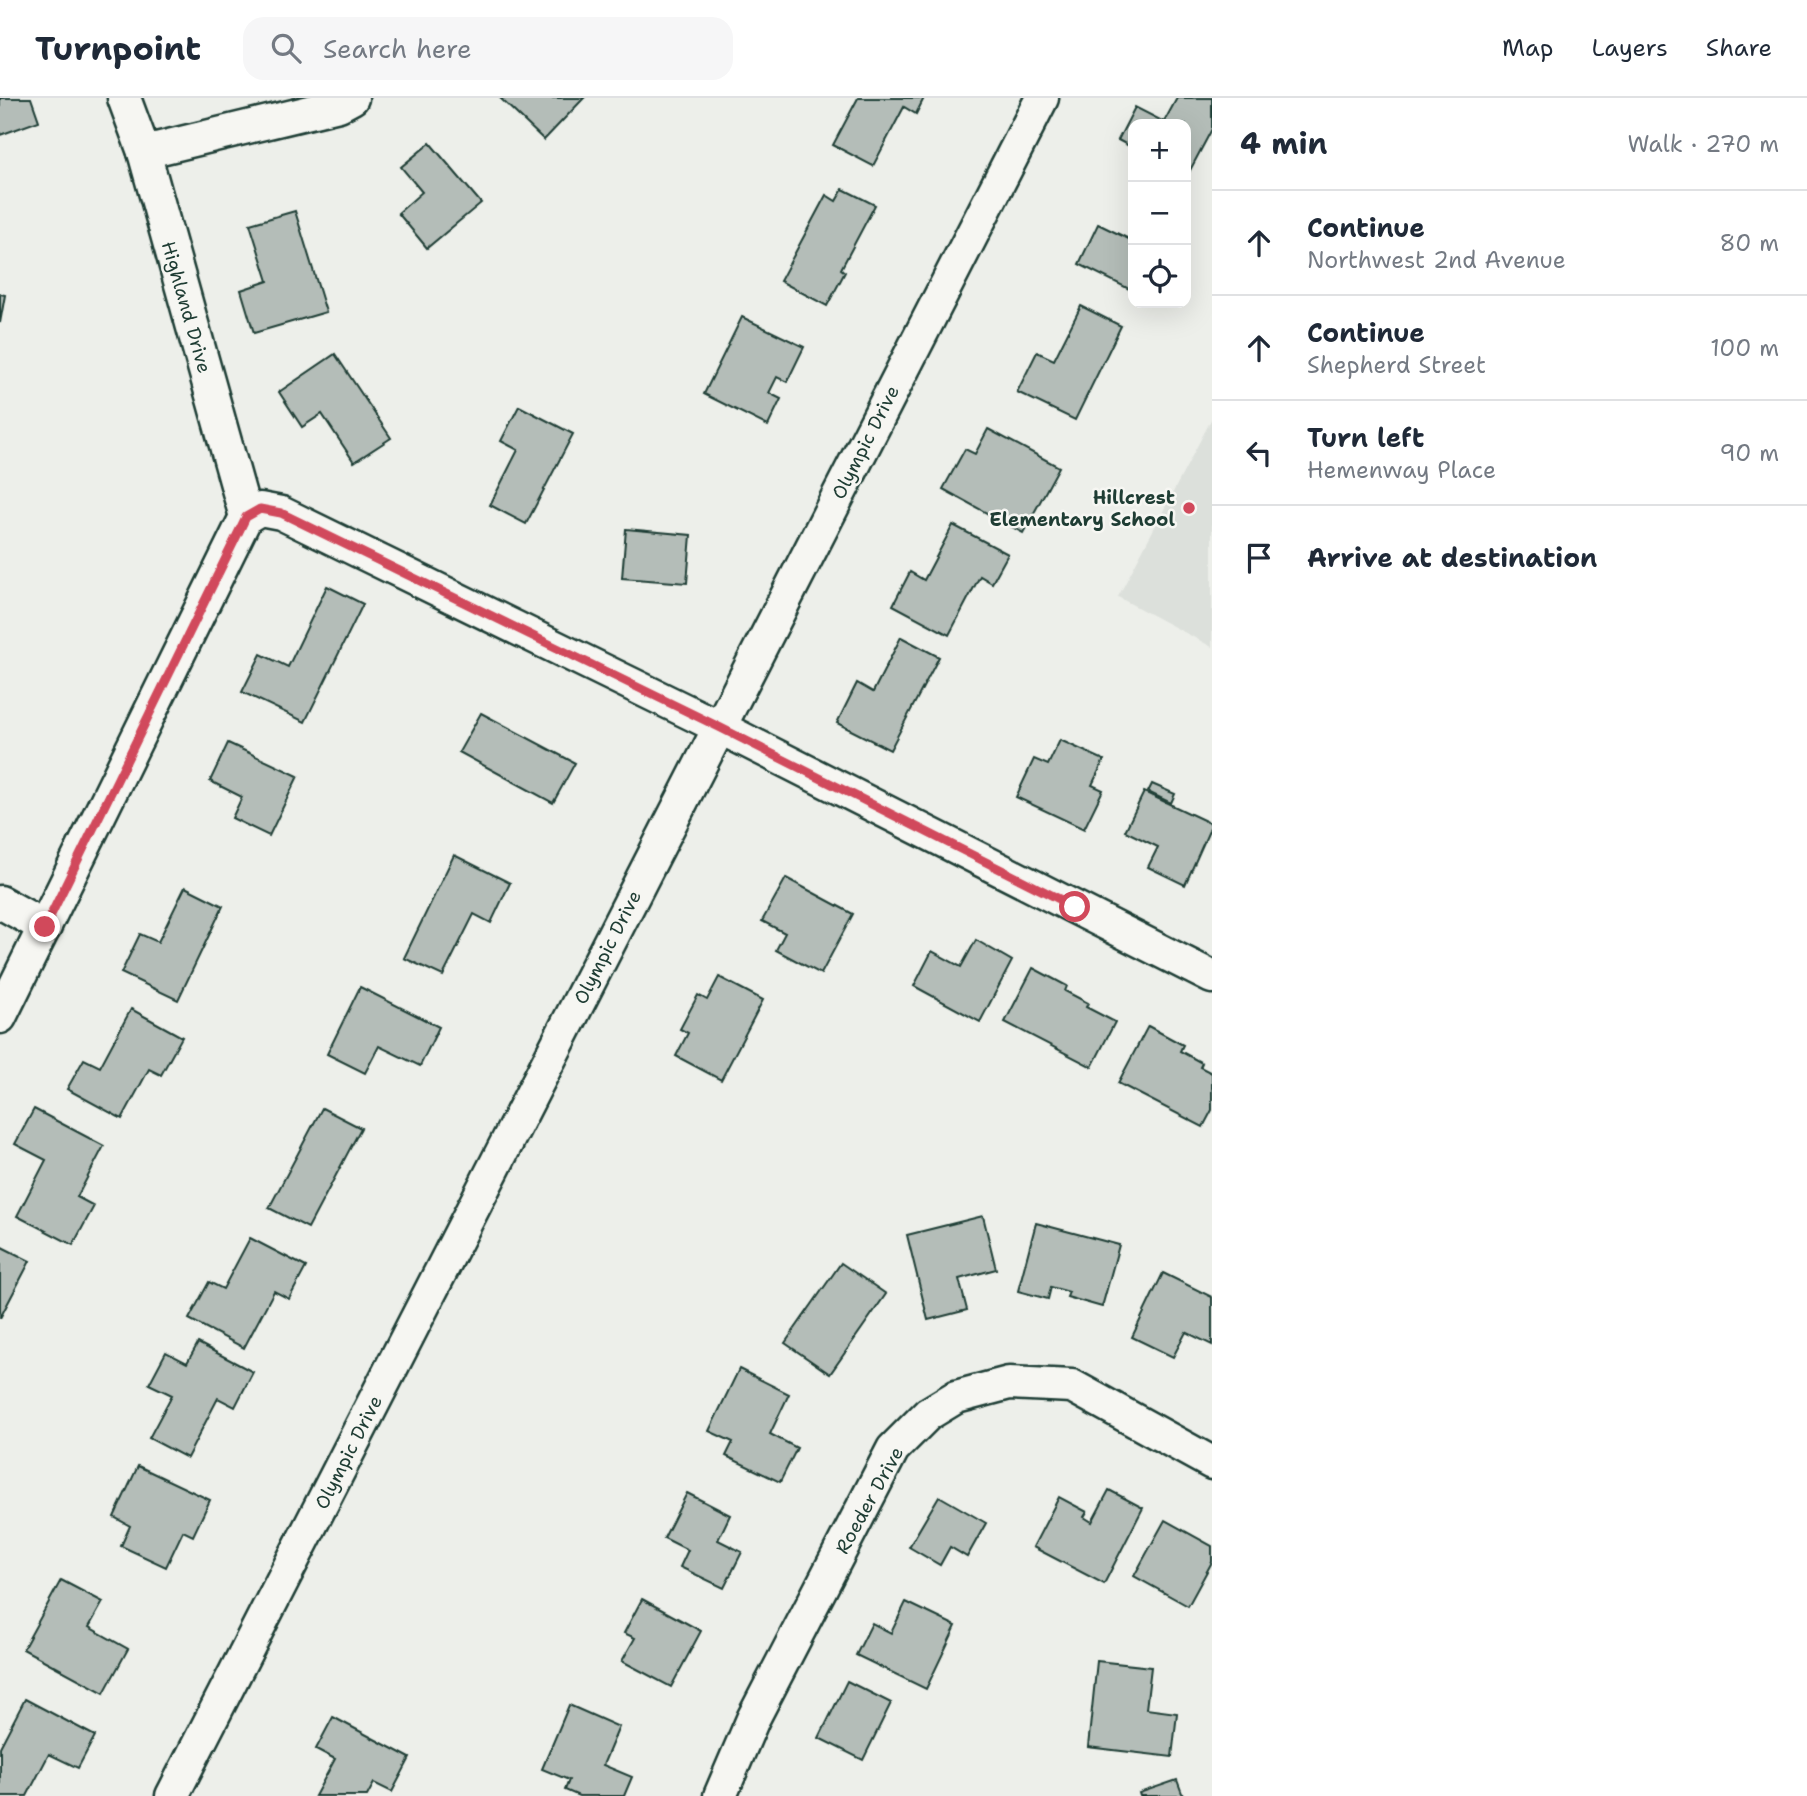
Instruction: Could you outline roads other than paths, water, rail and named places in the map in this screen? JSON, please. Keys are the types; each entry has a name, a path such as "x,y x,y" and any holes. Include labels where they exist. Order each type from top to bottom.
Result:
{"street":[{"name":"Highland Drive","path":"124,98 144,152 246,517"},
{"path":"144,152 339,105 352,98"},
{"name":"Olympic Drive","path":"172,1796 1042,98"},
{"path":"0,1017 246,517 260,509 281,513 719,727 1212,977"},
{"path":"0,902 45,927"},
{"name":"Roeder Drive","path":"720,1796 753,1719 893,1450 928,1414 956,1397 1009,1383 1072,1386 1212,1463"}],"place":[{"name":"Hillcrest Elementary School","path":"1189,508"}]}
